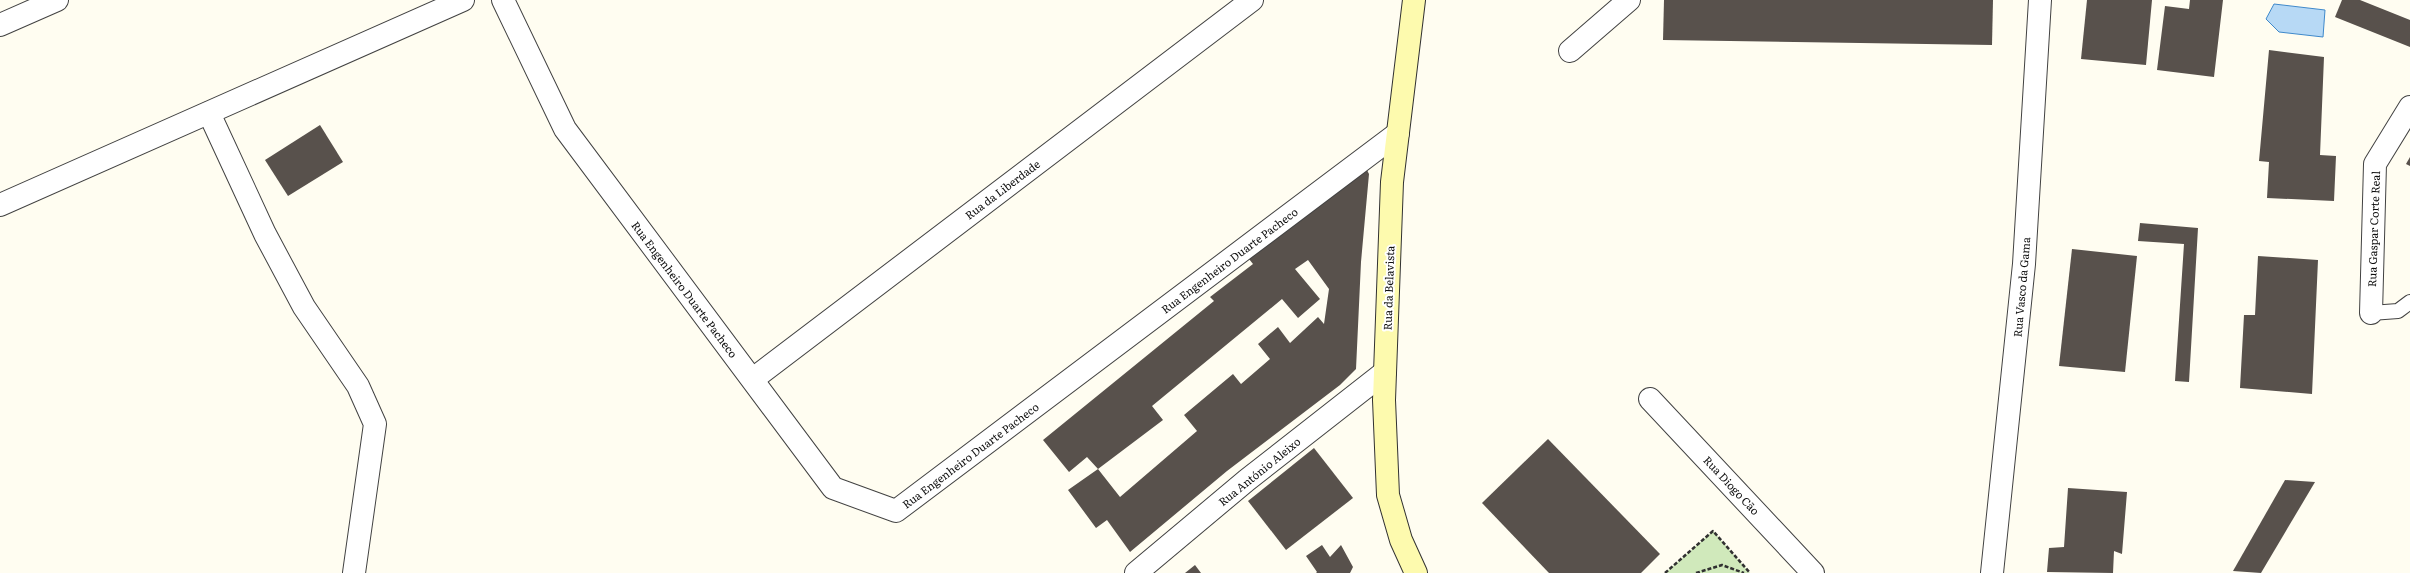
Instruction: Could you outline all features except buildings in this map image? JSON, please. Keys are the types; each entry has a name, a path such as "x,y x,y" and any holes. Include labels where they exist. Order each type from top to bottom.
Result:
{"street":[{"path":"0,25 57,0"},
{"path":"0,205 463,0"},
{"name":"Rua Engenheiro Duarte Pacheco","path":"503,0 565,129 833,488 896,511 1398,133"},
{"name":"Rua da Liberdade","path":"753,379 1252,0"},
{"name":"Rua da Belavista","path":"1414,0 1392,182 1384,400 1388,495 1401,540 1416,573"},
{"path":"1570,51 1629,0"},
{"name":"Rua Vasco da Gama","path":"1992,573 2024,264 2040,0"},
{"name":"Rua Gaspar Corte Real","path":"2371,313 2375,164 2410,107"},
{"path":"209,113 265,234 304,307 358,386 375,424 354,573"},
{"name":"Rua António Aleixo","path":"1136,573 1248,480 1385,372"},
{"name":"Rua Diogo Cão","path":"1650,399 1813,573"}],"lane":[{"path":"2371,313 2398,311 2410,302"}],"path":[{"path":"1665,573 1713,531 1750,573"},
{"path":"1696,573 1722,566 1744,573"}],"green space":[{"path":"1713,531 1750,573 1665,573"}],"water":[{"path":"2274,4 2325,10 2323,37 2279,32 2266,19"}]}
